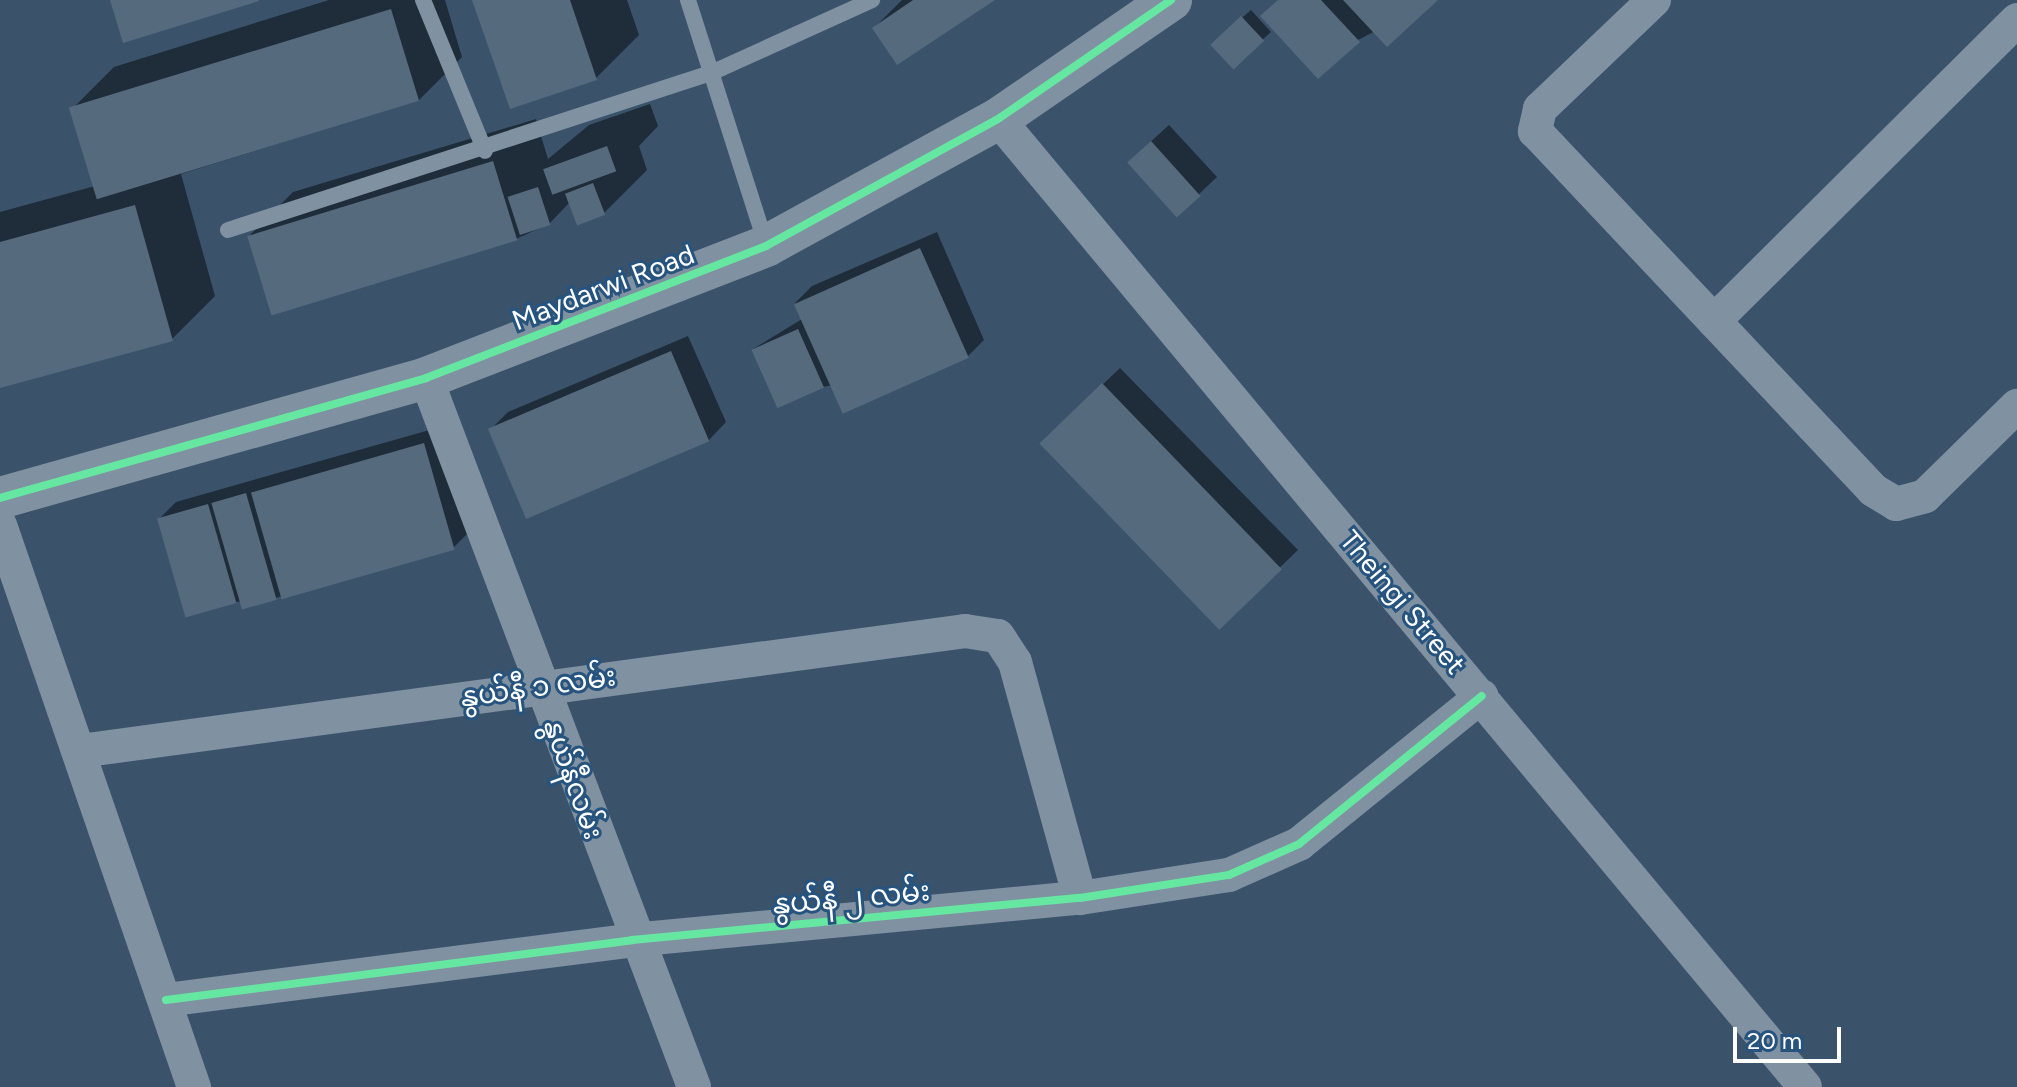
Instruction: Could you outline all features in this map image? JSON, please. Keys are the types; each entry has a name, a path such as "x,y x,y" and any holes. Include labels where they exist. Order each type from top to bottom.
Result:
{"street":[{"name":"Maydarwi Road","path":"0,498 426,378 766,246 998,119 1171,0"},
{"path":"1654,0 1540,109 1535,131 1873,490 1896,504 1925,496 2017,406"},
{"path":"1714,321 2017,20"},
{"name":"Theingi Street","path":"998,119 1805,1087"},
{"name":"နွယ်နီလမ်း","path":"426,378 632,940 694,1087"},
{"path":"0,525 194,1087"},
{"name":"နွယ်နီ ၁ လမ်း","path":"80,751 540,685 965,631 998,636 1015,662 1080,898"},
{"name":"နွယ်နီ ၂ လမ်း","path":"166,1000 632,940 1080,898 1229,875 1299,844 1482,696"}],"lane":[{"path":"423,0 485,151"},
{"path":"688,0 766,246"},
{"path":"228,230 485,151 711,73 872,0"}],"building":[{"path":"110,0 258,0 259,1 123,43"},
{"path":"472,0 570,0 597,80 510,109"},
{"path":"913,0 995,0 897,65 872,28"},
{"path":"1278,0 1321,0 1360,42 1318,79 1260,16"},
{"path":"1343,0 1438,0 1387,47"},
{"path":"391,9 419,101 97,199 69,108"},
{"path":"1241,16 1264,41 1233,70 1210,45"},
{"path":"1151,141 1201,196 1177,217 1127,162"},
{"path":"607,146 616,171 552,195 543,169"},
{"path":"493,161 517,240 271,316 247,236"},
{"path":"593,183 605,215 577,225 565,194"},
{"path":"538,187 550,225 520,235 508,197"},
{"path":"135,205 173,341 0,388 0,242"},
{"path":"920,248 969,358 843,414 794,304"},
{"path":"798,329 824,387 777,408 751,350"},
{"path":"671,351 709,441 526,519 488,429"},
{"path":"1102,383 1282,569 1219,630 1039,443"},
{"path":"424,443 455,550 282,599 251,493"},
{"path":"246,493 277,600 242,610 211,503"},
{"path":"208,504 236,603 185,618 157,519"}],"cycle path":[{"path":"0,498 426,378 766,246 998,119 1171,0"},
{"path":"166,1000 632,940 1080,898 1229,875 1299,844 1482,696"}]}
